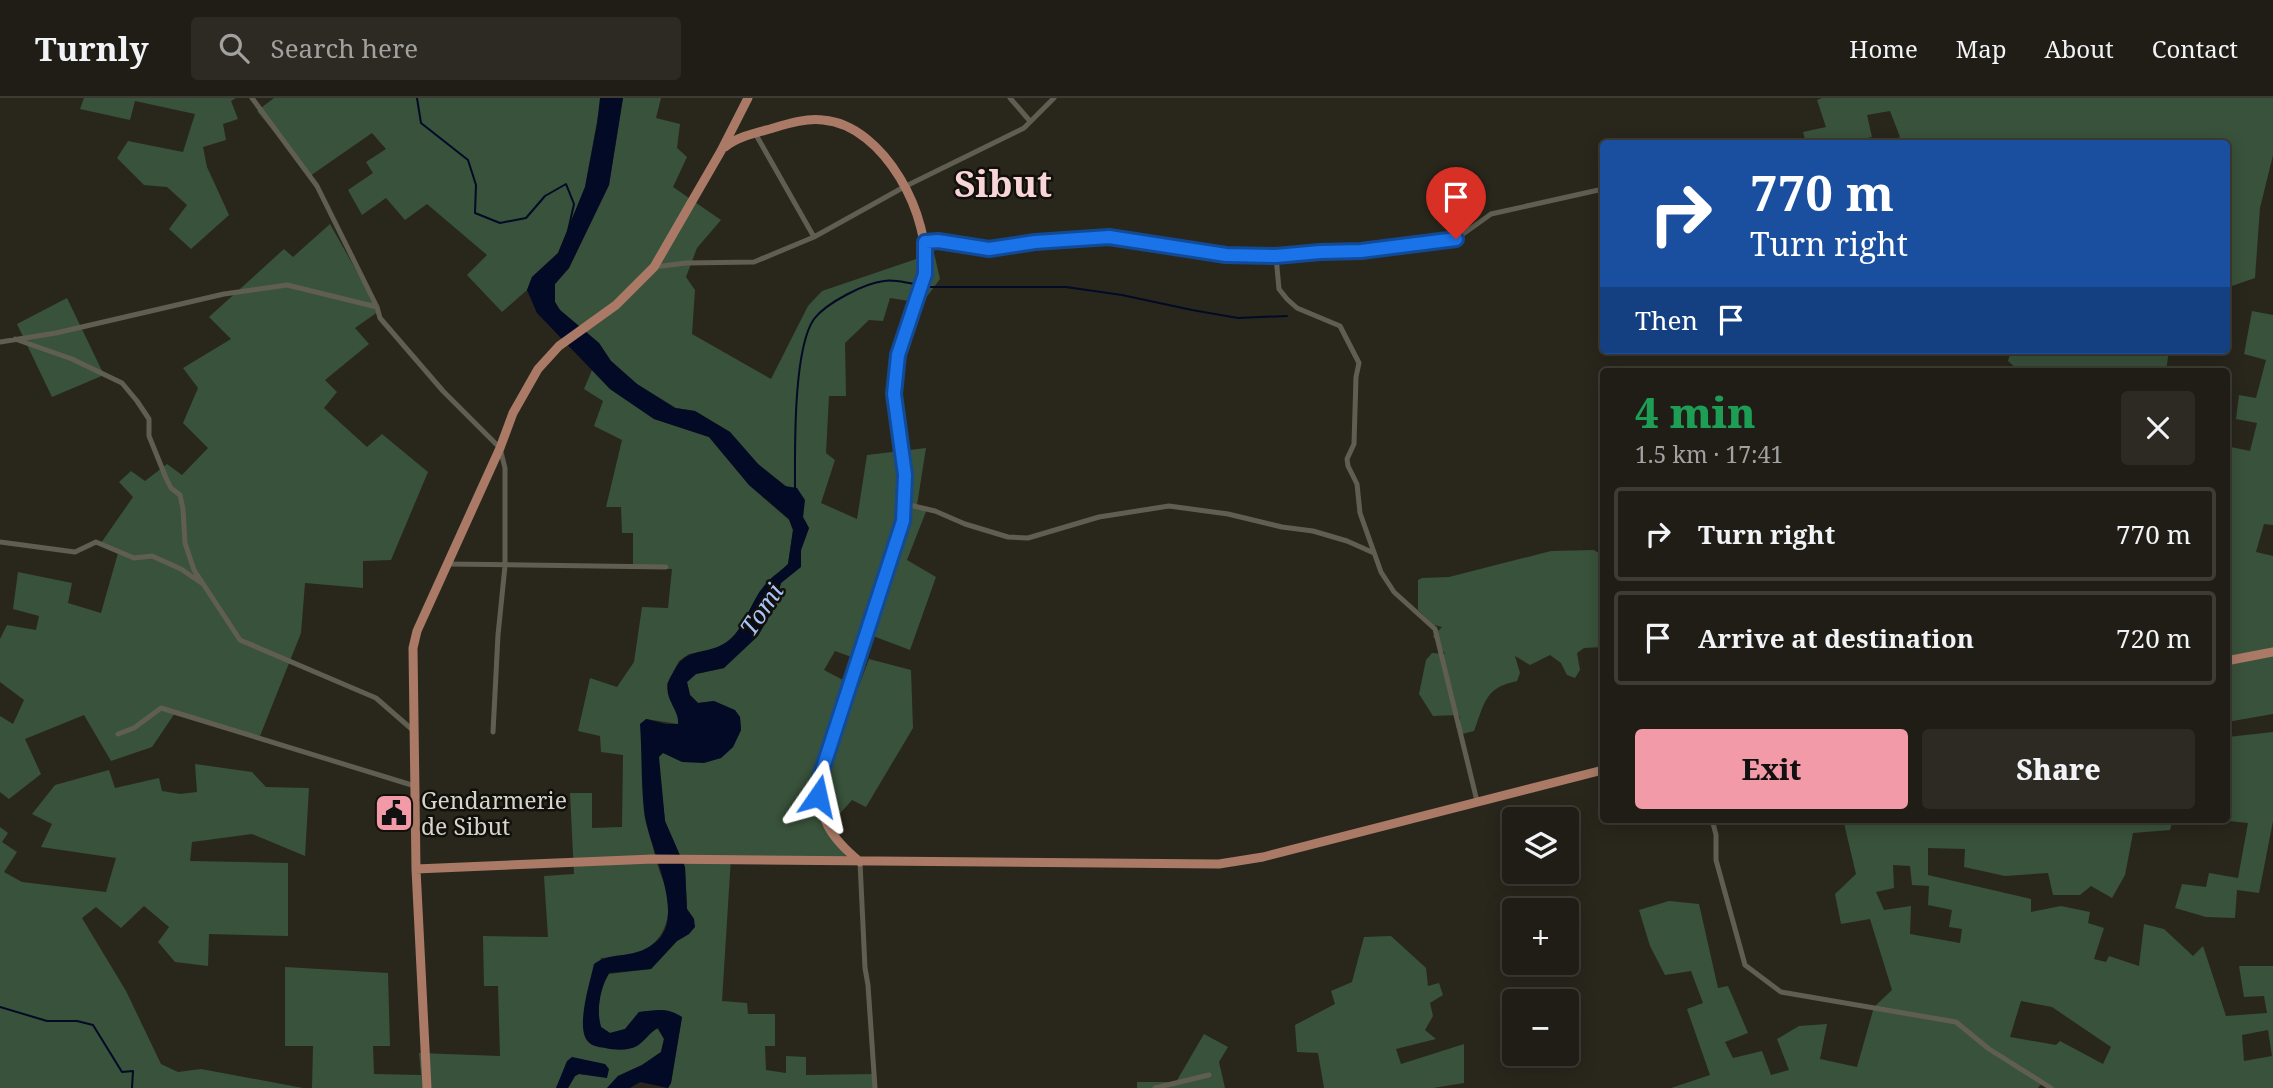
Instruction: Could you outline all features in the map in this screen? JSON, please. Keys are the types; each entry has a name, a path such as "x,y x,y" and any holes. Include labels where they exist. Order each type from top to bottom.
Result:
{"main road":[{"path":"427,1088 416,869 413,648 417,631 449,564 513,413 538,369 564,343 616,305 654,267 721,151 748,98"},
{"path":"721,151 730,143 755,133 807,120 838,123 864,135 877,146 904,187 925,242 925,274 898,355 894,394 905,475 903,521 820,777 818,796 823,815 842,848 860,862"},
{"path":"2230,660 2273,652"},
{"path":"416,869 653,859 1219,864 1263,857 1600,770"}],"street":[{"path":"252,98 317,186 380,318 414,359 500,448 505,468 505,566 493,732"},
{"path":"1010,98 1029,120"},
{"path":"654,267 686,263 754,262 814,237 904,187 1024,128 1029,120 1054,98"},
{"path":"755,133 814,237"},
{"path":"925,242 938,241 989,249 1035,242 1109,237 1226,255 1276,256 1361,251 1456,239 1491,214 1600,190"},
{"path":"1276,256 1279,289 1297,308 1340,326 1359,363 1356,377 1354,444 1347,459 1357,484 1360,513 1381,572 1394,592 1435,629 1477,801"},
{"path":"0,342 56,333 224,294 287,285 377,307"},
{"path":"15,339 72,359 122,383 137,401 149,419 149,436 166,478 180,495 185,543 194,570 240,640 376,698 415,732"},
{"path":"905,504 935,511 965,524 1008,537 1028,538 1099,517 1169,506 1228,514 1282,527 1313,531 1347,541 1374,553"},
{"path":"0,542 75,552 96,542 134,558 152,556 181,569 200,582 213,596"},
{"path":"449,564 666,567"},
{"path":"118,734 134,728 161,708 415,786"},
{"path":"1713,823 1716,860 1745,965 1780,992 1956,1022 1989,1049 2051,1088"},
{"path":"860,862 865,968 876,1088"},
{"path":"1154,1088 1209,1075"}],"green space":[{"path":"84,98 236,98 231,101 238,119 223,124 226,140 203,147 207,167 229,215 191,249 169,229 187,205 167,187 144,185 117,158 128,141 183,152 195,114 135,101 130,120 80,109"},
{"path":"274,98 600,98 600,105 585,187 558,253 532,277 527,290 502,312 467,275 487,255 427,204 405,220 386,198 362,215 348,190 373,173 366,162 386,149 372,133 310,176 257,111"},
{"path":"623,98 661,98 656,118 680,124 677,148 687,157 673,187 721,220 697,248 686,277 695,290 692,334 771,379 808,306 822,291 934,253 940,279 922,303 890,298 883,321 869,320 845,343 846,396 829,396 826,453 835,460 821,503 857,519 867,455 926,448 917,505 927,509 907,560 936,577 910,650 865,633 857,659 835,651 824,670 858,688 869,659 911,670 913,728 866,807 852,800 828,827 848,860 731,857 722,1001 747,1003 748,1014 775,1014 775,1046 765,1046 766,1070 786,1073 786,1056 806,1057 806,1075 875,1074 875,1088 668,1088 682,1017 639,1012 625,1029 610,1033 601,1027 600,1000 609,974 651,969 677,941 689,934 694,919 687,909 685,867 665,821 658,757 663,753 704,762 721,758 733,747 741,730 740,717 735,711 714,701 698,703 690,695 687,682 696,674 724,668 773,610 781,583 801,566 801,550 809,528 803,517 804,500 758,464 730,432 695,411 676,408 637,384 611,361 599,343 560,310 555,302 555,284 569,268 609,185"},
{"path":"2273,98 2273,155 2260,208 2255,278 2230,287 2230,140 1894,140 1900,137 1890,111 1867,115 1872,137 1860,140 1805,140 1803,132 1826,127 1817,100"},
{"path":"330,224 379,311 355,328 369,344 325,380 337,392 324,408 367,447 382,434 428,472 391,560 363,561 363,588 305,583 301,633 260,736 175,713 152,747 111,761 84,715 25,739 41,774 9,799 0,792 0,716 13,724 24,700 0,682 0,639 7,625 36,630 39,616 13,609 18,572 72,583 68,603 101,613 118,553 101,543 133,497 119,482 131,471 145,481 167,464 182,475 208,448 183,423 198,388 183,368 231,339 209,317 284,249 293,257"},
{"path":"67,298 104,375 52,397 17,324"},
{"path":"2252,311 2273,315 2273,525 2264,524 2256,552 2273,556 2273,714 2230,721 2230,447 2250,451 2257,423 2236,419 2239,395 2256,398 2266,360 2244,354"},
{"path":"2010,354 2168,354 2166,368 2016,368 2008,361"},
{"path":"592,370 610,389 654,419 709,437 749,485 789,520 793,530 788,564 760,591 737,633 712,651 689,654 679,661 667,684 669,697 679,718 678,724 646,719 650,837 667,894 668,914 658,939 644,951 630,956 601,958 584,1013 610,1049 632,1046 657,1028 664,1039 661,1052 618,1076 607,1088 568,1088 579,1074 607,1077 572,1057 556,1088 312,1088 313,1046 285,1046 285,967 388,973 390,1046 373,1046 374,1074 421,1075 419,1053 500,1056 498,986 484,986 483,936 548,937 544,876 574,874 570,793 592,793 592,828 622,827 623,755 601,752 600,736 578,731 590,678 617,687 634,662 642,607 668,608 672,569 633,568 633,533 622,533 621,507 606,507 622,440 594,426 603,401 584,389"},
{"path":"1594,550 1600,554 1600,647 1584,648 1577,653 1580,670 1575,678 1567,675 1561,663 1550,655 1530,665 1515,656 1520,673 1517,681 1492,693 1487,698 1474,731 1462,734 1456,727 1459,715 1433,716 1419,694 1426,660 1432,653 1445,654 1433,636 1442,627 1434,625 1418,610 1418,580 1449,577 1551,551"},
{"path":"2273,732 2273,821 2259,893 2237,890 2235,918 2206,917 2175,908 2182,884 2206,887 2209,873 2238,878 2248,823 2230,821 2230,737"},
{"path":"195,764 252,772 266,787 309,788 305,856 252,834 192,842 190,861 288,863 288,936 209,934 208,966 175,962 158,942 169,927 144,906 121,928 96,907 82,918 126,991 161,1064 178,1072 201,1069 303,1088 0,1088 0,827 8,833 2,842 17,852 4,872 22,882 106,892 116,858 41,847 52,824 32,814 55,785 109,770 115,788 159,778 162,791 180,794 197,792"},
{"path":"1844,823 2172,823 2170,830 2133,833 2125,875 2112,898 2091,886 2080,895 2053,895 2048,873 2005,876 1964,867 1965,849 1928,848 1928,875 2031,899 2031,912 2061,906 2090,912 2088,923 2104,928 2094,959 2106,962 2109,956 2139,966 2144,924 2164,929 2193,956 2203,946 2226,1016 2267,1013 2264,996 2244,997 2239,966 2273,966 2273,1088 2050,1088 2042,1083 2038,1088 1671,1088 1710,1075 1687,1009 1703,1003 1691,971 1665,975 1650,946 1639,910 1669,901 1699,904 1718,988 1728,986 1748,1033 1725,1042 1733,1058 1762,1051 1771,1075 1789,1070 1777,1039 1799,1026 1827,1024 1820,1059 1857,1067 1874,1007 1892,990 1870,919 1841,924 1835,894 1856,874","holes":["1893,865 1910,866 1912,885 1929,886 1928,905 1952,910 1949,927 1962,929 1960,943 1910,934 1911,906 1884,910 1876,892 1894,888","2021,1001 2052,1007 2111,1047 2103,1064 2060,1041 2056,1045 2010,1037","2268,1030 2272,1056 2244,1061 2242,1035"]},
{"path":"1391,936 1426,968 1428,986 1439,983 1443,995 1430,1003 1433,1016 1425,1030 1436,1039 1396,1049 1401,1064 1464,1044 1464,1083 1433,1088 1324,1088 1318,1053 1297,1052 1295,1025 1335,1004 1331,991 1352,982 1364,937"},
{"path":"1204,1034 1228,1047 1219,1062 1225,1088 1137,1088 1137,1082 1176,1082"}],"water":[{"name":"Tomi","path":"600,98 623,98 609,185 569,268 555,284 555,302 560,310 599,343 611,361 637,384 675,408 695,411 730,432 758,464 785,486 797,488 805,500 803,517 809,528 801,550 801,567 781,583 773,610 758,636 724,668 696,674 687,682 690,695 698,703 714,701 735,710 740,717 741,730 733,747 721,758 704,763 682,762 663,753 659,757 665,821 685,867 687,909 694,919 695,927 677,941 651,969 609,973 601,992 599,1014 601,1027 610,1033 625,1029 639,1012 666,1010 682,1017 668,1088 640,1082 630,1088 607,1088 618,1076 661,1052 664,1039 658,1028 637,1046 617,1050 597,1047 590,1043 586,1039 583,1023 594,964 609,957 641,951 658,940 666,928 667,896 644,811 640,724 646,719 678,724 667,689 675,669 685,657 718,647 737,632 761,590 788,564 793,530 789,519 749,485 709,437 654,419 610,389 537,313 527,290 532,277 558,253 585,187"},
{"path":"572,1057 605,1064 609,1069 607,1078 579,1074 568,1088 556,1088 567,1061"}],"waterway":[{"path":"417,98 421,123 468,160 476,185 475,213 500,223 526,218 545,196 566,184 574,204 568,231"},
{"path":"795,488 795,426 799,376 807,333 814,319 836,300 867,286 888,281 916,284"},
{"path":"925,287 1066,287 1238,318 1287,316"},
{"path":"0,1007 47,1021 77,1021 93,1025 122,1072 133,1071 132,1088"}],"place":[{"name":"Gendarmerie de Sibut","path":"394,813"}],"district":[{"name":"Sibut","path":"1003,182"}],"route":[{"path":"818,796 820,777 903,521 906,487 894,394 898,355 925,274 925,242 938,241 989,249 1035,242 1109,237 1226,255 1276,256 1361,251 1456,239"}]}
